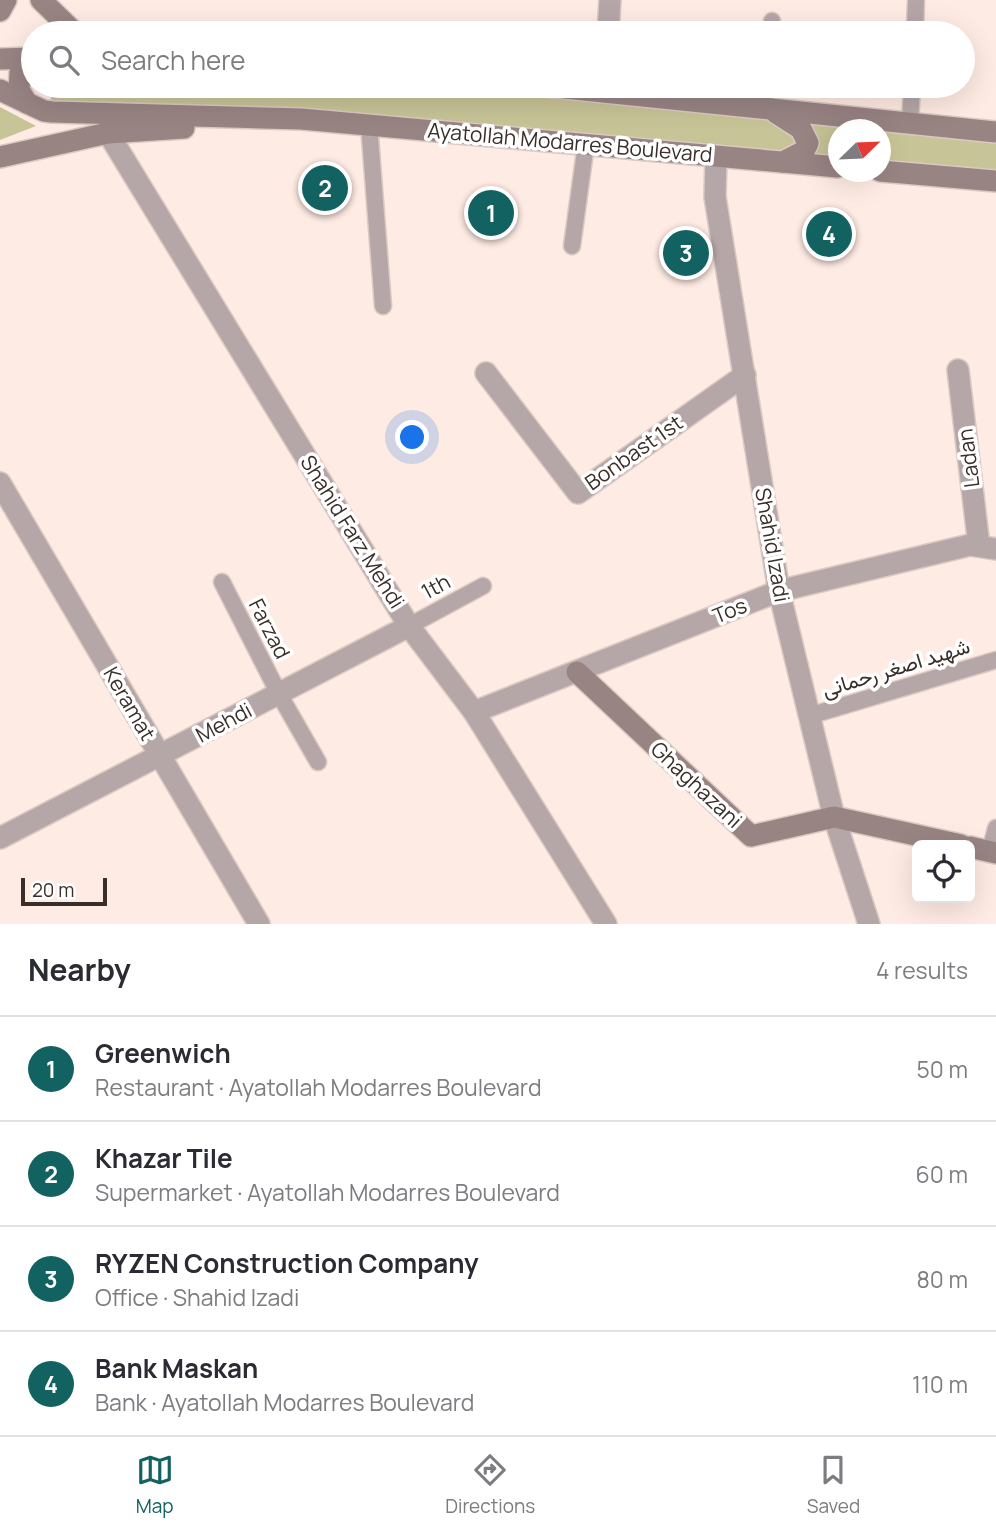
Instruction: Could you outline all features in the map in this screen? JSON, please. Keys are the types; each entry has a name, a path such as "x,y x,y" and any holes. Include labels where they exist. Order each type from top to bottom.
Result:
{"main road":[{"path":"0,11 6,0"},
{"path":"41,0 63,21"},
{"path":"0,59 21,58"},
{"path":"21,72 18,83 21,90"},
{"name":"Ayatollah Modarres Boulevard","path":"0,90 52,112 301,119 828,166"},
{"path":"25,98 27,103"},
{"path":"682,98 996,132"},
{"path":"767,109 794,123 806,135 808,143 804,151 783,162"},
{"name":"Ayatollah Modarres Boulevard","path":"0,157 108,133 301,119"},
{"path":"891,172 996,181"},
{"name":"Ghaghazani","path":"577,672 751,836 834,817 938,840"}],"street":[{"path":"609,21 610,0"},
{"name":"Shahid Farz Mehdi","path":"108,133 409,626 474,712 606,924"},
{"name":"Shahid Izadi","path":"716,157 715,197 779,591 834,817 869,924"},
{"name":"Ladan","path":"958,370 988,547"},
{"name":"Bonbast 1st","path":"486,373 578,493 745,374"},
{"name":"Keramat","path":"0,483 259,924"},
{"name":"Tos","path":"474,712 779,591 970,545 988,547"},
{"name":"Mehdi","path":"0,838 409,626"}],"lane":[{"path":"915,21 916,0"},
{"path":"767,98 767,109"},
{"path":"910,123 911,98"},
{"path":"369,124 383,306"},
{"path":"572,246 586,144"},
{"name":"Farzad","path":"222,582 279,694 318,762"},
{"name":"1th","path":"409,626 483,586"},
{"name":"شهید اصغر رحمانی","path":"809,716 996,660"},
{"path":"985,851 996,828"}],"shaded area":[{"path":"51,98 663,98 869,119 828,119 828,166 52,112"},
{"path":"0,107 36,126 0,140"},
{"path":"891,121 996,132 996,181 891,172"}],"place":[{"name":"Khazar Tile","path":"325,188"},
{"name":"Greenwich","path":"491,213"},
{"name":"Bank Maskan","path":"829,234"},
{"name":"RYZEN Construction Company","path":"686,253"}]}
